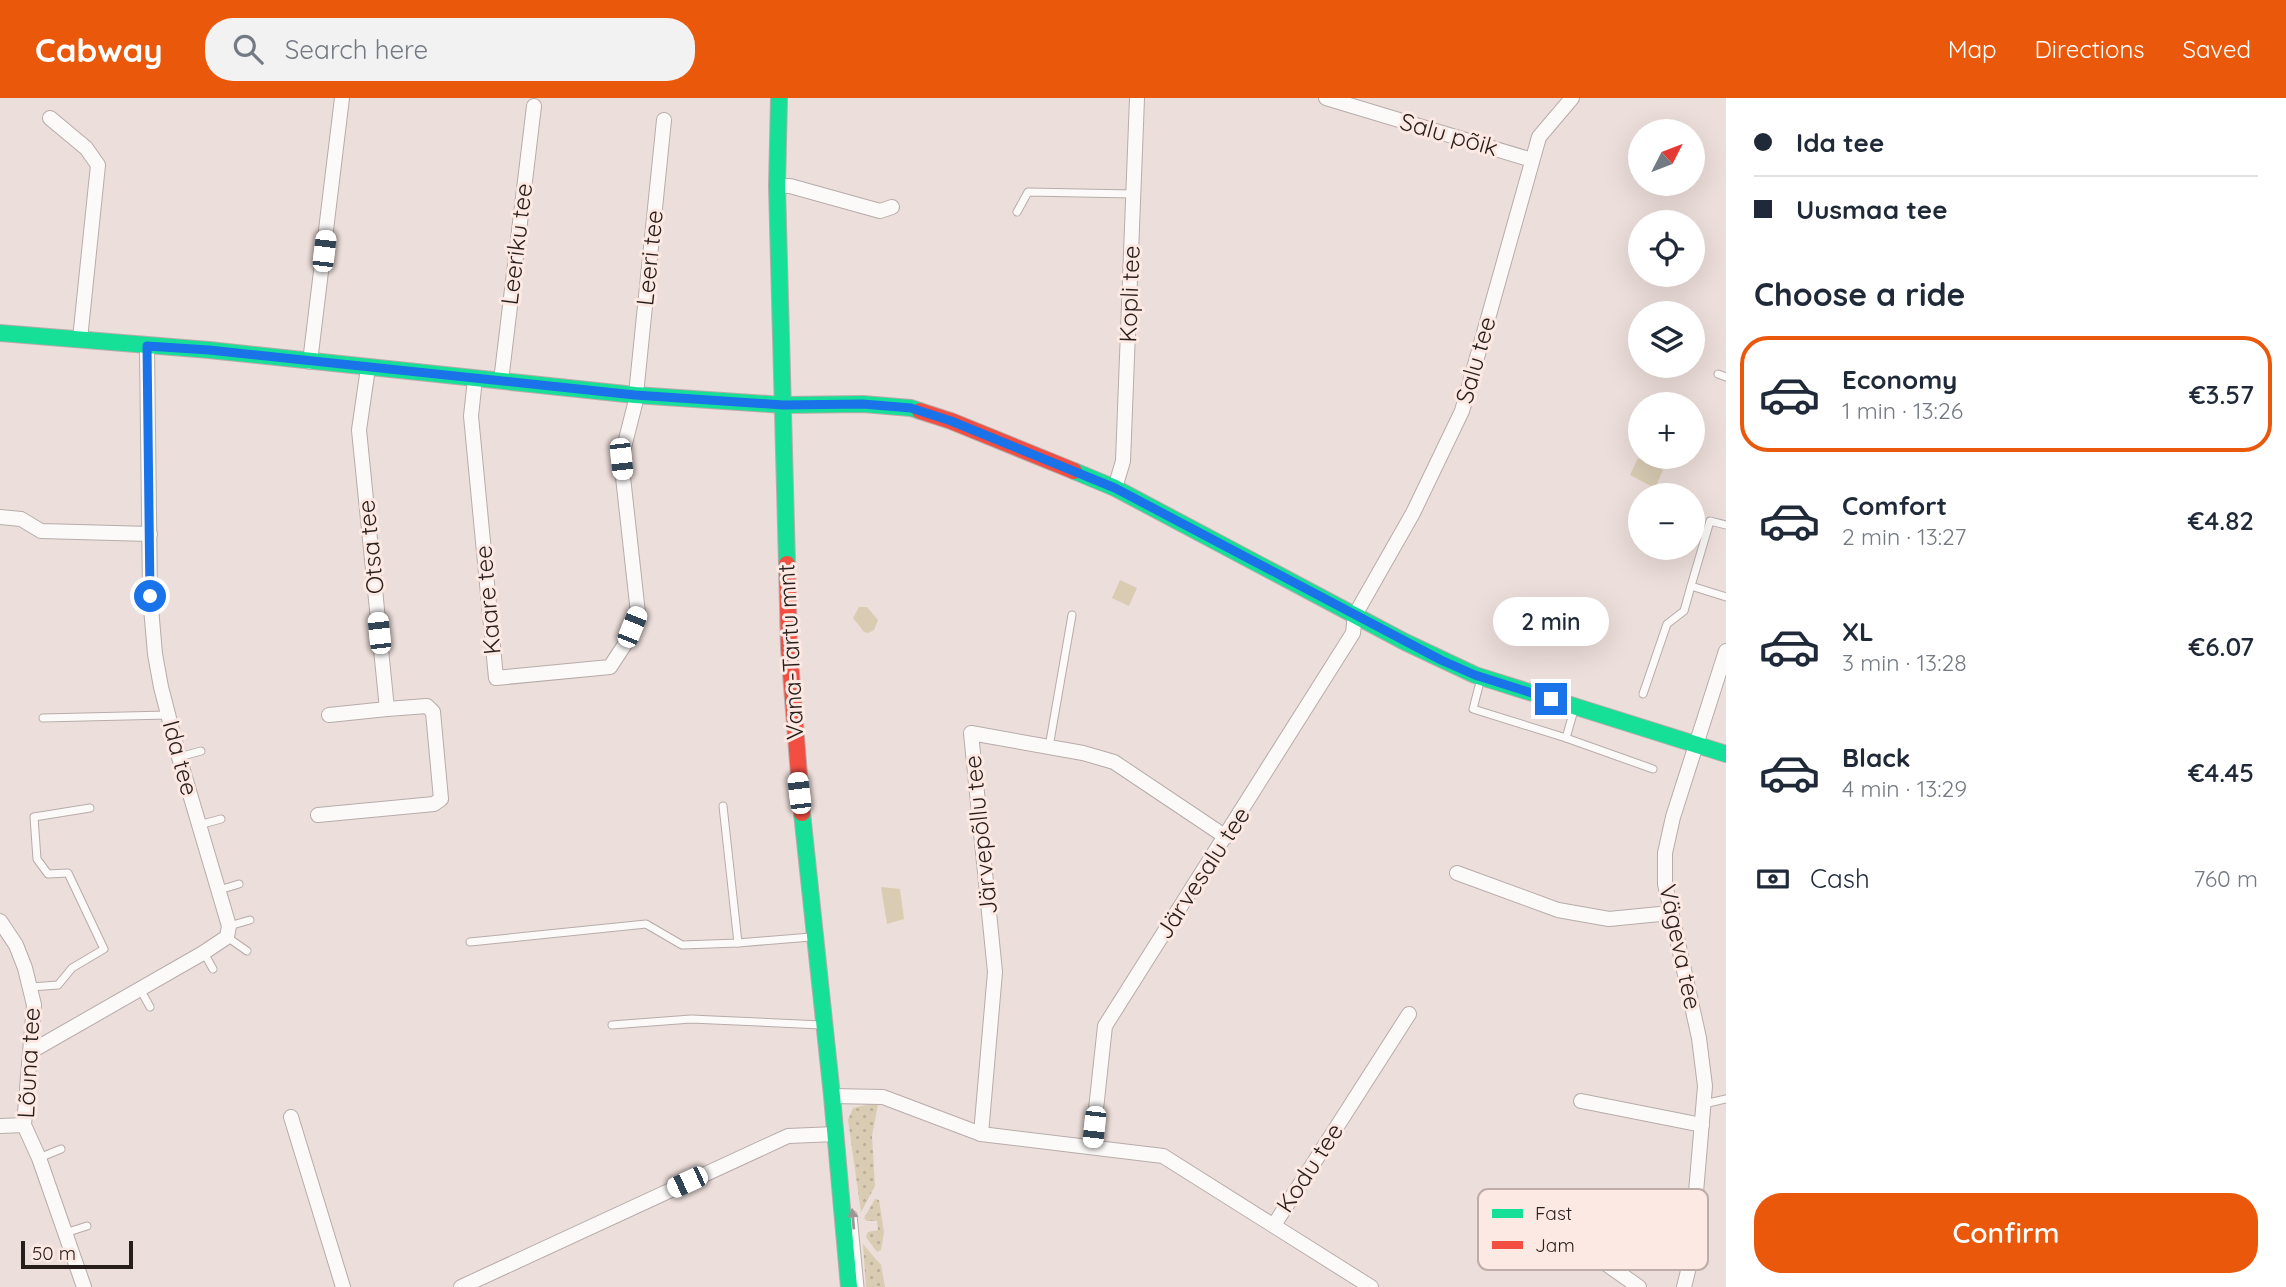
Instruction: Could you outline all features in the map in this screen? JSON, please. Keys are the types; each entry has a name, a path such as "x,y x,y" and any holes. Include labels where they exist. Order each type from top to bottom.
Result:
{"street":[{"path":"310,362 342,98"},
{"name":"Vana-Tartu mnt","path":"779,98 776,186 789,648 797,769 836,1133 849,1287"},
{"name":"Kopli tee","path":"1115,488 1123,461 1137,98"},
{"name":"Salu põik","path":"1326,98 1532,160"},
{"name":"Salu tee","path":"1355,615 1413,513 1462,411 1539,137 1572,98"},
{"name":"Leeriku tee","path":"501,382 534,106"},
{"path":"50,118 86,148 98,165 80,339"},
{"name":"Leeri tee","path":"635,395 664,120"},
{"path":"776,186 790,187 880,211 892,207"},
{"path":"0,333 209,350 368,369 635,395 783,405 863,404 911,408 951,421 1115,488 1441,660 1481,677 1726,754"},
{"name":"Ida tee","path":"147,346 150,596 155,654 179,757 228,932"},
{"name":"Otsa tee","path":"368,369 359,430 387,709"},
{"name":"Kaare tee","path":"475,379 471,416 496,678 610,667 627,641 638,613 621,459 635,395"},
{"path":"0,517 21,519 41,531 150,534"},
{"name":"Järvesalu tee","path":"1092,1146 1105,1026 1353,633 1355,615"},
{"name":"Vägeva tee","path":"1696,1189 1705,1086 1699,1038 1665,884 1665,853 1673,817 1726,651"},
{"path":"318,815 433,804 441,799 433,712 427,706 329,715"},
{"name":"Järvepõllu tee","path":"981,1133 995,972 971,733 1083,753 1114,762 1226,837"},
{"path":"1457,873 1558,910 1609,919 1670,913"},
{"name":"Lõuna tee","path":"0,921 16,945 31,987 34,1005 24,1125 39,1158 84,1287"},
{"path":"30,1052 203,953 228,932"},
{"name":"Kodu tee","path":"1371,1287 1274,1225 1409,1014"},
{"path":"832,1096 883,1097 981,1133 1163,1156 1274,1225"},
{"path":"1581,1101 1702,1125"},
{"path":"291,1117 342,1287"},
{"path":"0,1126 24,1125"},
{"path":"461,1287 788,1136 836,1133"},
{"path":"1615,1270 1639,1287"},
{"name":"Vägeva tee","path":"1684,1287 1688,1270"}],"lane":[{"path":"1017,212 1028,192 1133,194"},
{"path":"1718,374 1726,377"},
{"path":"1643,694 1667,624 1684,611 1710,521 1726,525"},
{"path":"1691,586 1726,597"},
{"path":"1049,747 1072,615"},
{"path":"1481,677 1473,709 1653,769"},
{"path":"1566,738 1575,706"},
{"path":"43,718 168,715"},
{"path":"179,757 201,751"},
{"path":"723,806 738,943"},
{"path":"31,987 58,985 67,972 104,949 68,873 48,874 37,859 34,817 90,808"},
{"path":"199,826 220,818"},
{"path":"216,895 239,884"},
{"path":"247,951 228,932 250,920"},
{"path":"470,942 646,924 682,945 816,936"},
{"path":"203,953 213,969"},
{"path":"139,989 150,1007"},
{"path":"612,1025 691,1019 825,1026"},
{"path":"1704,1104 1726,1099"},
{"path":"836,1133 847,1172"},
{"path":"39,1158 61,1149"},
{"path":"852,1206 860,1287"},
{"path":"64,1234 87,1226"},
{"path":"840,1287 844,1229"}],"shaded area":[{"path":"1633,469 1663,470 1657,483 1645,483 1630,475"},
{"path":"1120,580 1137,588 1129,606 1112,598"},
{"path":"859,607 867,607 878,620 874,630 868,633 864,632 853,618"},
{"path":"881,887 900,889 904,919 887,924"},
{"path":"878,1104 872,1136 875,1186 861,1212 848,1120 853,1108"},
{"path":"875,1199 879,1200 884,1232 881,1250 877,1252 866,1237 868,1232 878,1230 877,1221 867,1221 864,1218"},
{"path":"863,1244 881,1265 885,1287 866,1287"}],"traffic: fast":[{"path":"779,98 777,186 787,564"},
{"path":"0,333 209,350 635,395 783,405 863,404 920,411"},
{"path":"1074,471 1115,488 1405,642 1475,675 1726,754"},
{"path":"802,813 849,1287"}],"traffic: jam":[{"path":"920,411 1074,471"},
{"path":"787,564 789,648 802,813"}],"route":[{"path":"150,596 147,346 209,350 368,369 635,395 783,405 863,404 911,408 951,421 1115,488 1441,660 1475,675 1551,699"}]}
